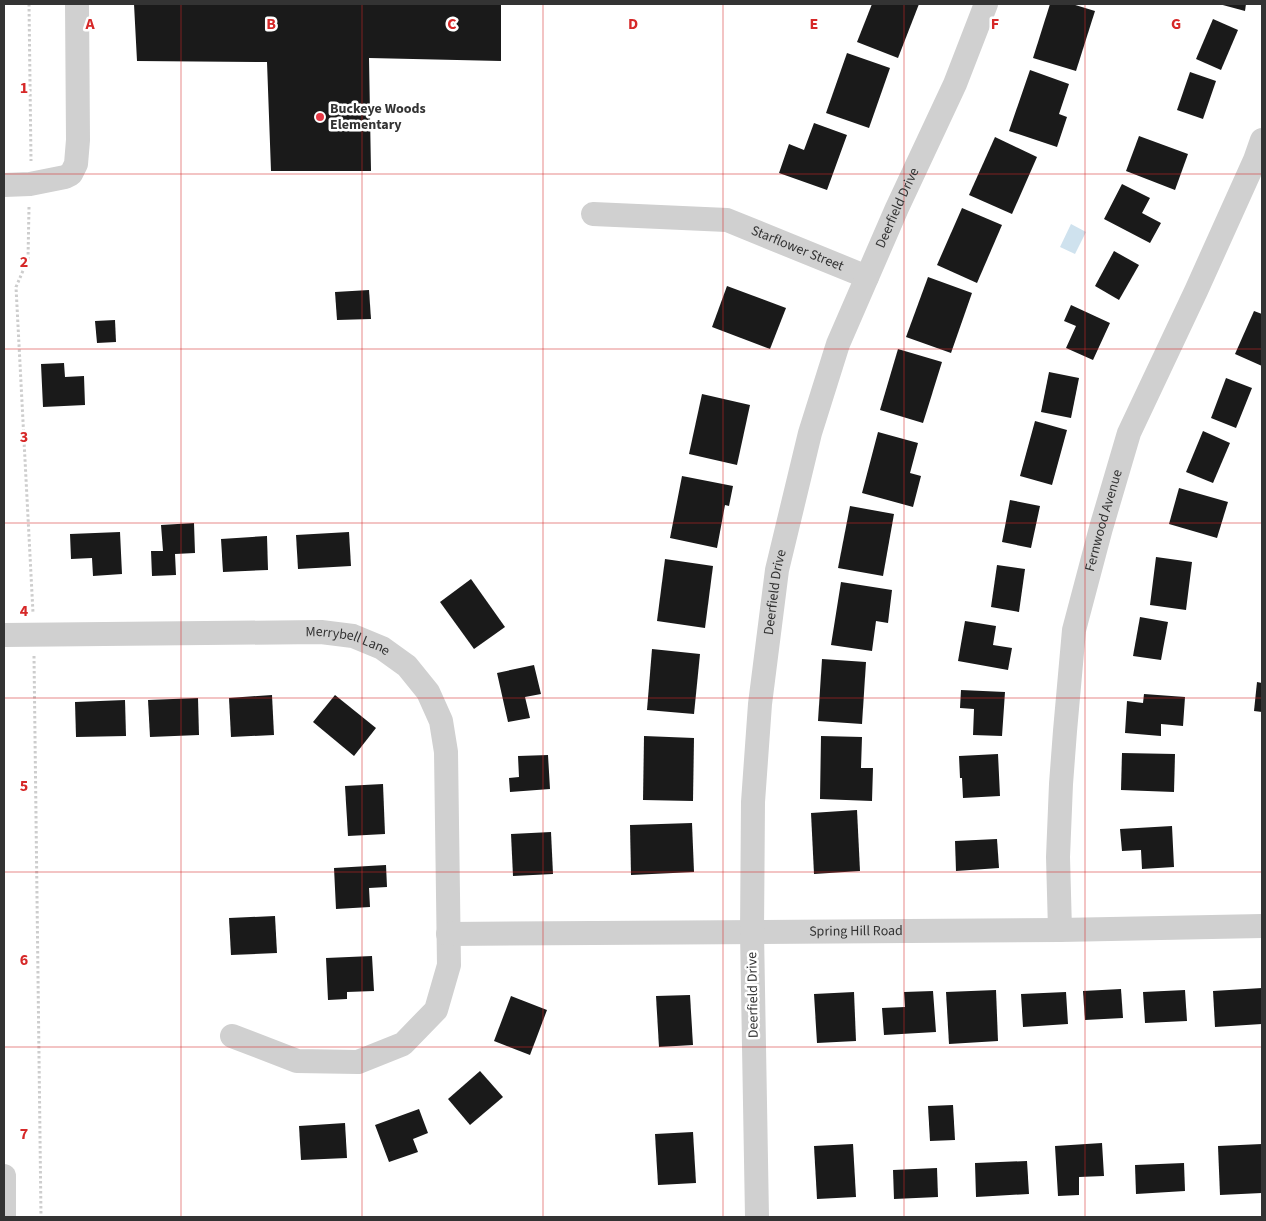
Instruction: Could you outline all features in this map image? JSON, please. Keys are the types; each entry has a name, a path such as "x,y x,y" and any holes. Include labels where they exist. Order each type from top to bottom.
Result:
{"street":[{"path":"4,185 30,184 65,177 71,174 76,164 78,140 77,4"},
{"name":"Deerfield Drive","path":"757,1217 752,932 753,802 760,704 777,570 810,433 838,344 897,208 955,84 986,4"},
{"name":"Fernwood Avenue","path":"1060,930 1058,857 1061,784 1074,630 1129,433 1200,282 1255,160 1262,140"},
{"name":"Starflower Street","path":"593,214 727,220 867,277"},
{"name":"Merrybell Lane","path":"4,634 321,632 353,636 382,648 395,657 407,666 428,692 441,721 446,752 449,964 436,1010 403,1044 358,1062 297,1061 232,1036"},
{"name":"Spring Hill Road","path":"448,934 1060,930 1262,926"},
{"path":"4,1176 4,1217"}],"path":[{"path":"29,4 30,184 28,259 16,287 34,635 41,1217"}],"water":[{"path":"1071,224 1086,232 1075,254 1060,247"}],"building":[{"name":"Buckeye Woods Elementary","path":"134,4 501,4 501,61 369,58 371,171 271,171 267,62 137,61"},
{"path":"872,4 919,4 898,58 857,42"},
{"path":"1050,4 1072,4 1095,11 1076,71 1033,58"},
{"path":"1219,4 1246,4 1245,11"},
{"path":"1213,19 1238,30 1221,70 1196,59"},
{"path":"847,53 890,68 869,128 826,113"},
{"path":"1030,70 1069,84 1059,114 1067,117 1057,147 1009,131"},
{"path":"1190,72 1216,81 1203,119 1177,110"},
{"path":"814,123 847,135 827,190 779,173 789,144 804,150"},
{"path":"1139,136 1188,154 1175,190 1126,171"},
{"path":"995,137 1037,157 1012,214 969,195"},
{"path":"1122,184 1150,198 1142,213 1161,223 1150,243 1104,219"},
{"path":"962,208 1002,225 977,283 937,265"},
{"path":"1114,251 1139,265 1119,300 1095,286"},
{"path":"928,277 972,293 951,353 906,337"},
{"path":"727,286 786,308 770,349 712,327"},
{"path":"369,290 371,319 337,320 335,292"},
{"path":"1071,305 1110,323 1093,360 1066,348 1076,326 1064,321"},
{"path":"1254,311 1262,314 1262,366 1235,354"},
{"path":"115,320 116,342 97,343 95,321"},
{"path":"898,349 942,362 923,423 880,410"},
{"path":"64,363 65,377 84,376 85,405 43,407 41,364"},
{"path":"1049,372 1079,378 1071,418 1041,412"},
{"path":"1226,378 1252,388 1236,428 1211,418"},
{"path":"702,394 750,405 737,465 689,454"},
{"path":"1035,421 1067,430 1052,485 1020,476"},
{"path":"1203,431 1230,443 1213,483 1186,472"},
{"path":"878,432 918,443 910,473 921,476 913,507 862,493"},
{"path":"682,476 733,486 729,506 725,505 717,548 670,538"},
{"path":"1179,488 1228,502 1217,538 1169,524"},
{"path":"1010,500 1040,506 1031,548 1002,542"},
{"path":"850,506 894,514 883,576 838,568"},
{"path":"194,523 195,553 175,554 176,575 152,576 151,551 163,551 161,525"},
{"path":"120,532 122,574 93,576 92,558 71,559 70,534"},
{"path":"349,532 351,566 298,569 296,535"},
{"path":"267,536 268,570 223,572 221,539"},
{"path":"1156,557 1192,562 1186,610 1150,605"},
{"path":"665,559 713,566 705,628 657,621"},
{"path":"997,565 1025,569 1019,612 991,607"},
{"path":"471,579 505,627 474,649 440,602"},
{"path":"841,582 892,590 888,623 876,621 872,651 831,645"},
{"path":"1140,617 1168,622 1161,660 1133,656"},
{"path":"965,621 996,626 993,645 1012,648 1008,670 958,661"},
{"path":"652,649 700,654 694,714 647,710"},
{"path":"822,659 866,662 862,724 818,721"},
{"path":"534,665 541,694 525,697 530,718 508,722 497,673"},
{"path":"1257,682 1262,683 1262,712 1254,711"},
{"path":"961,690 1005,692 1002,736 973,735 974,709 960,708"},
{"path":"1144,694 1185,697 1183,726 1161,724 1161,736 1125,733 1127,701 1143,703"},
{"path":"272,695 274,735 231,737 229,698"},
{"path":"335,695 376,728 354,756 313,722"},
{"path":"198,698 199,735 150,737 148,700"},
{"path":"125,700 126,736 76,737 75,702"},
{"path":"644,736 694,738 693,801 643,800"},
{"path":"821,736 862,737 861,768 873,768 872,801 820,799"},
{"path":"1122,753 1175,754 1174,792 1121,790"},
{"path":"998,754 1000,796 963,798 959,756"},
{"path":"548,755 550,789 510,792 509,778 519,777 518,756"},
{"path":"383,784 385,834 348,836 345,786"},
{"path":"857,810 860,871 814,874 811,813"},
{"path":"692,823 694,872 631,875 630,825"},
{"path":"1172,826 1174,867 1142,869 1141,850 1122,851 1120,829"},
{"path":"551,832 553,874 513,876 511,834"},
{"path":"997,839 999,868 956,871 955,841"},
{"path":"386,865 387,887 369,888 370,907 336,909 334,868"},
{"path":"275,916 277,953 231,955 229,918"},
{"path":"372,956 374,991 347,992 347,999 328,1000 326,958"},
{"path":"1262,988 1262,1024 1215,1027 1213,991"},
{"path":"1121,989 1123,1018 1085,1020 1083,991"},
{"path":"996,990 998,1041 949,1044 946,992"},
{"path":"1185,990 1187,1021 1145,1023 1143,992"},
{"path":"933,991 936,1032 884,1035 882,1008 905,1007 904,992"},
{"path":"854,992 856,1041 817,1043 814,994"},
{"path":"1066,992 1068,1024 1023,1027 1021,994"},
{"path":"690,995 693,1045 659,1047 656,996"},
{"path":"511,996 547,1010 530,1055 494,1041"},
{"path":"480,1071 503,1097 470,1125 448,1099"},
{"path":"953,1105 955,1140 930,1141 928,1106"},
{"path":"419,1109 428,1133 413,1139 418,1152 389,1162 375,1125"},
{"path":"345,1123 347,1158 301,1160 299,1126"},
{"path":"693,1132 696,1183 658,1185 655,1134"},
{"path":"1102,1143 1104,1176 1079,1177 1079,1195 1058,1196 1055,1146"},
{"path":"853,1144 856,1197 817,1199 814,1146"},
{"path":"1262,1144 1262,1193 1220,1195 1218,1146"},
{"path":"1027,1161 1029,1194 976,1197 975,1163"},
{"path":"1184,1163 1185,1191 1136,1194 1135,1165"},
{"path":"937,1168 938,1197 894,1199 893,1170"}],"place":[{"name":"Buckeye Woods Elementary","path":"320,117"}]}
